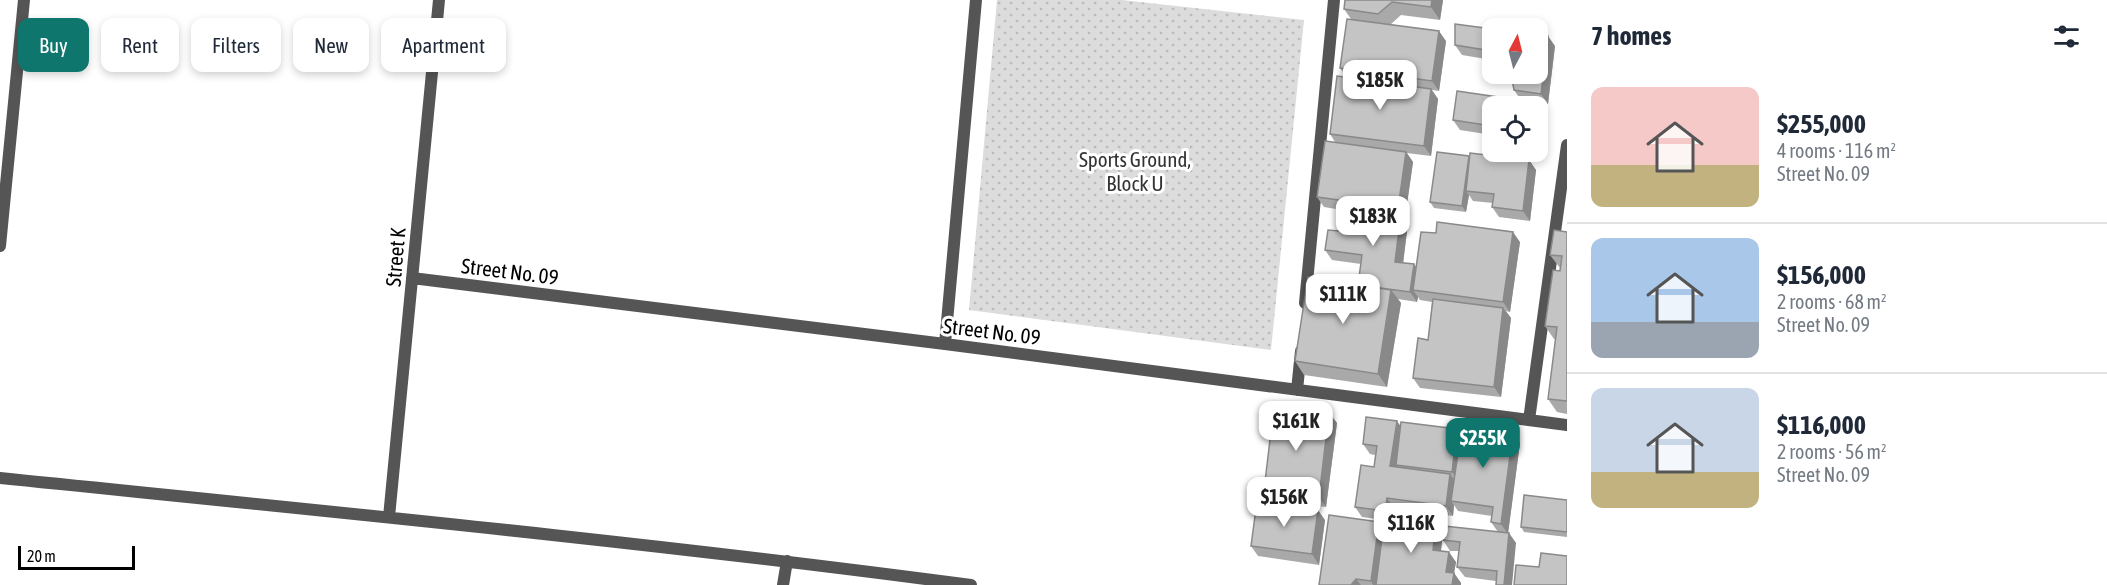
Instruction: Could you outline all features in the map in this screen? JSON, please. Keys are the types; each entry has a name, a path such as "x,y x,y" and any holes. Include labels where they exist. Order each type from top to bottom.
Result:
{"street":[{"path":"0,246 24,0"},
{"name":"Street K","path":"389,517 438,0"},
{"path":"945,344 976,0"},
{"path":"1304,319 1334,0"},
{"path":"1529,420 1567,145"},
{"name":"Street No. 09","path":"412,278 945,344 1567,425"},
{"path":"1297,390 1301,343"},
{"path":"0,478 389,517 787,561 971,585"},
{"path":"783,585 787,561"}],"green space":[{"name":"Sports Ground, Block U","path":"997,0 1122,0 1304,20 1271,350 969,310"}],"building":[{"path":"1345,0 1432,0 1431,7 1392,2 1378,14 1344,9"},
{"path":"1347,19 1439,31 1432,81 1340,68"},
{"path":"1455,24 1482,28 1482,49 1455,45"},
{"path":"1337,76 1431,89 1424,146 1330,134"},
{"path":"1513,84 1542,84 1541,94 1514,90"},
{"path":"1457,91 1491,96 1482,96 1482,124 1453,120"},
{"path":"1325,141 1406,152 1398,208 1317,197"},
{"path":"1437,152 1469,156 1462,206 1430,202"},
{"path":"1470,153 1482,154 1482,162 1529,162 1523,211 1492,207 1494,194 1466,191"},
{"path":"1343,204 1401,213 1395,262 1414,264 1410,292 1358,285 1362,255 1325,250 1328,230 1339,231"},
{"path":"1437,222 1513,232 1503,302 1413,290 1421,232 1436,233"},
{"path":"1554,230 1567,232 1567,401 1548,399 1557,327 1545,326 1553,270 1560,271 1562,256 1550,255"},
{"path":"1308,277 1391,290 1378,374 1295,361"},
{"path":"1433,299 1503,308 1494,387 1413,378 1418,338 1428,340"},
{"path":"1274,406 1329,413 1319,497 1264,490"},
{"path":"1366,417 1397,421 1390,466 1450,474 1446,506 1387,498 1385,511 1355,507 1361,465 1374,467 1377,446 1363,444"},
{"path":"1401,422 1457,429 1452,472 1396,465"},
{"path":"1462,426 1513,433 1501,524 1491,522 1493,507 1451,501"},
{"path":"1524,495 1567,500 1567,532 1521,527"},
{"path":"1257,501 1318,510 1312,554 1251,546"},
{"path":"1329,515 1379,522 1371,581 1356,579 1351,585 1319,585"},
{"path":"1385,515 1436,521 1433,550 1449,552 1446,572 1454,573 1452,585 1376,585"},
{"path":"1444,526 1509,533 1504,585 1496,585 1497,571 1457,567 1460,542 1443,540"},
{"path":"1541,553 1567,556 1567,585 1514,585 1516,565 1539,567"}]}
